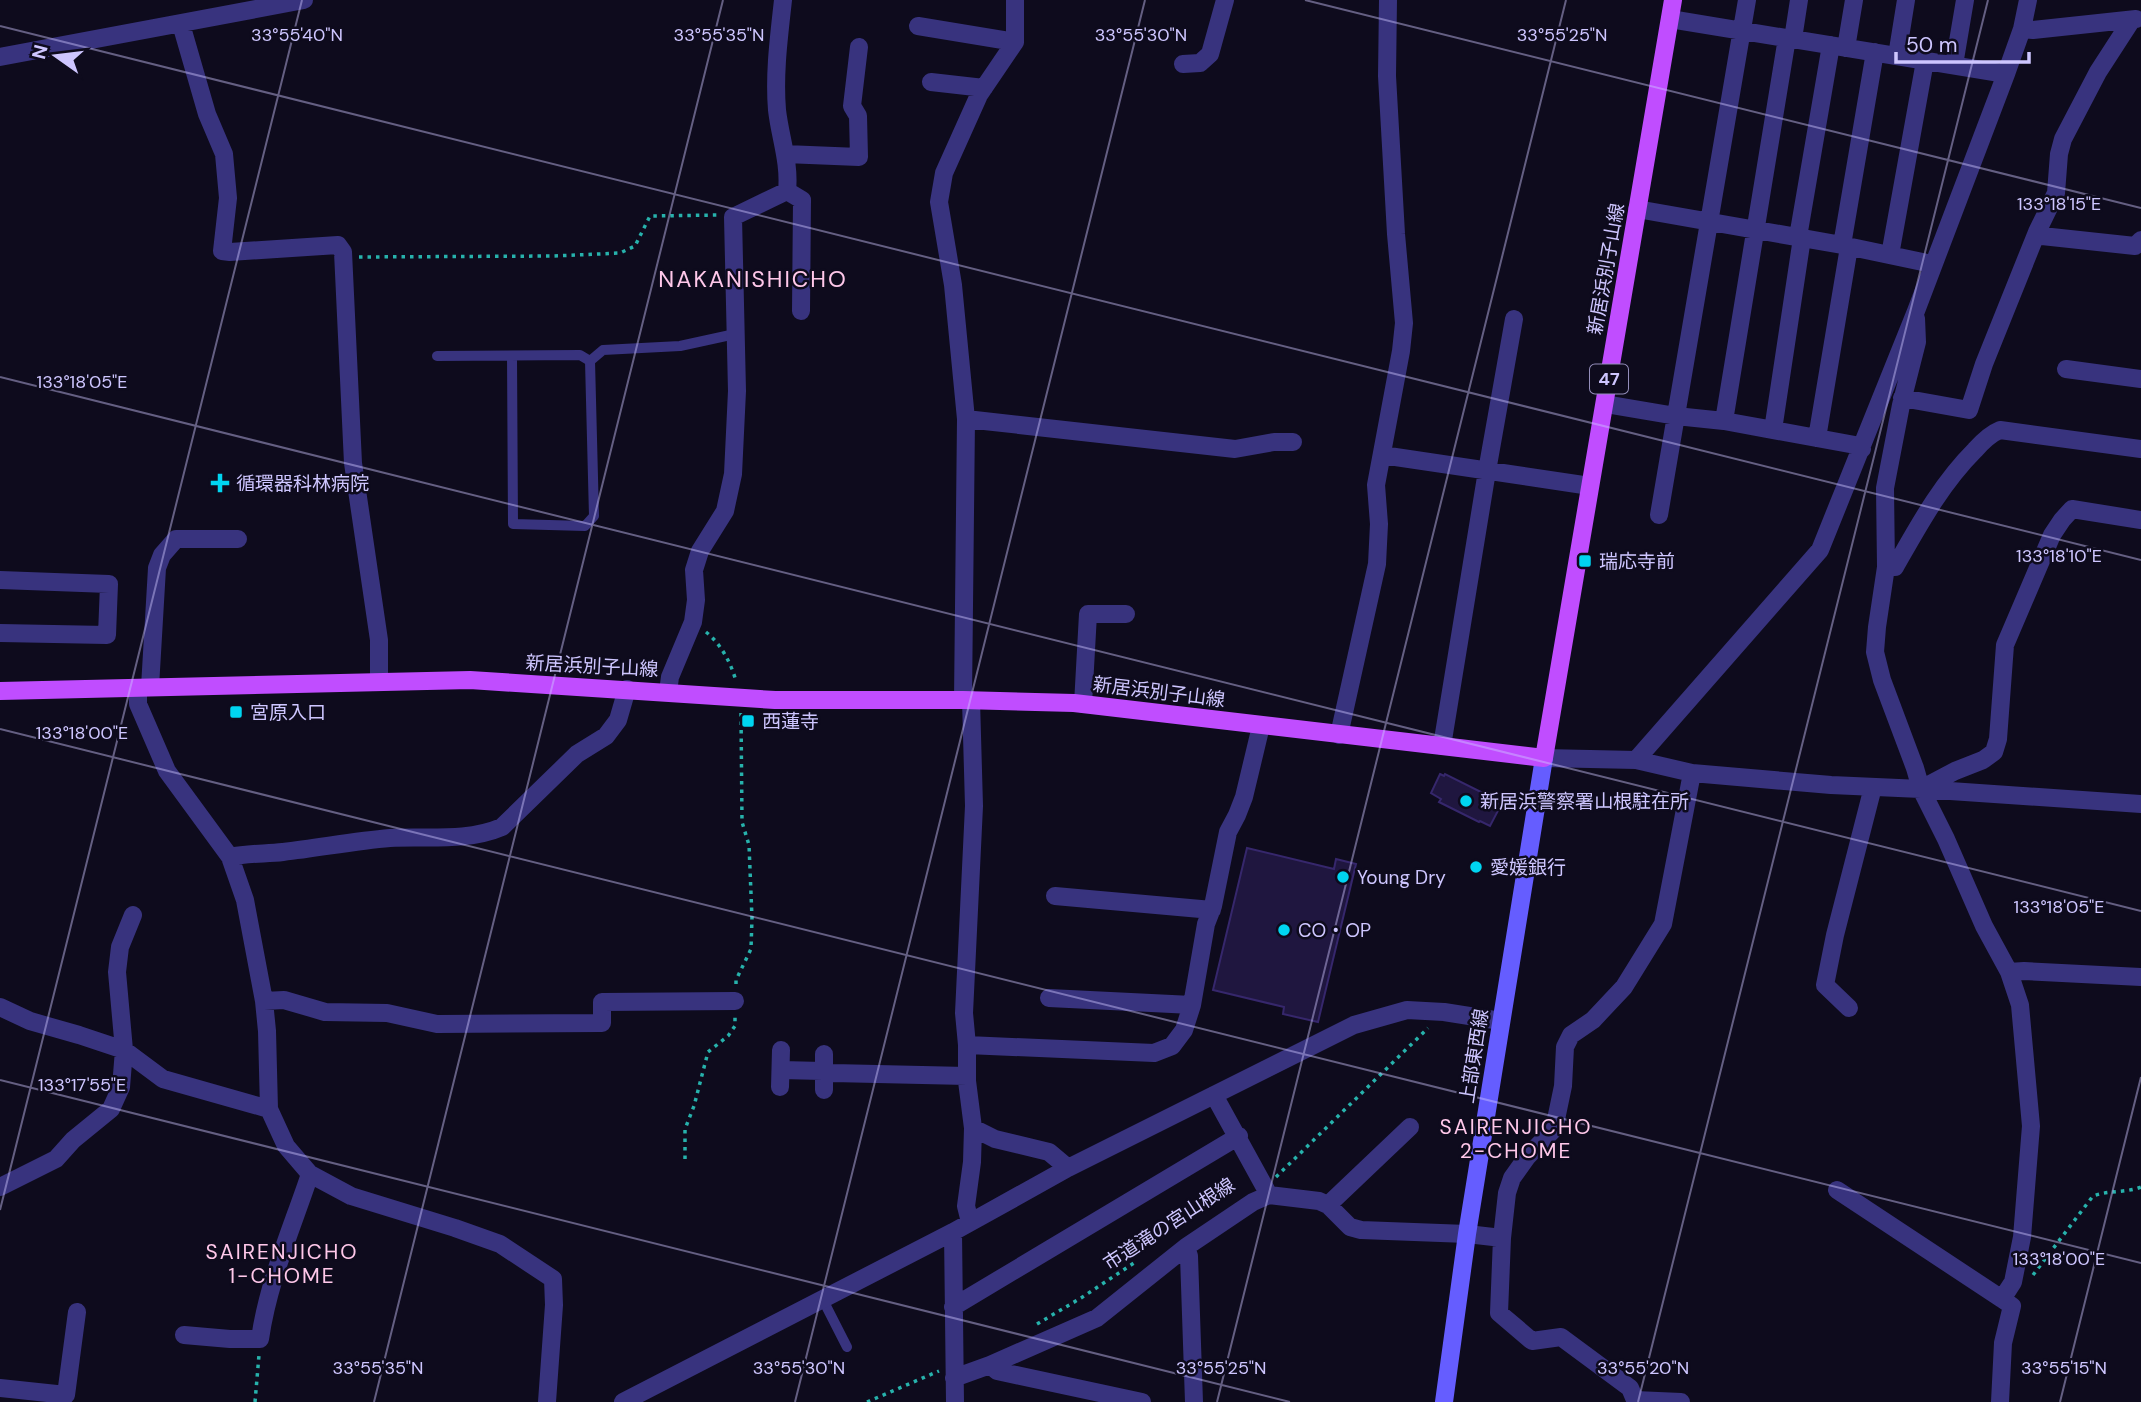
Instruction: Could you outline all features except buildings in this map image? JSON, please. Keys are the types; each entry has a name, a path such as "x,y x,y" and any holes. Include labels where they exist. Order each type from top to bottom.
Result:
{"main road":[{"name":"新居浜別子山線","path":"0,691 470,680 775,700 967,700 1083,704 1544,758 1673,0"}],"street":[{"path":"0,57 304,0"},
{"path":"783,0 776,73 777,111 789,174 787,191"},
{"path":"970,1222 966,1206 973,1128 964,1013 974,806 967,700 966,419 953,285 939,202 944,173 984,88 1015,42 1015,0"},
{"path":"1183,64 1200,63 1210,54 1225,0"},
{"path":"1339,735 1377,564 1379,524 1376,485 1404,323 1387,76 1388,0"},
{"path":"1659,515 1747,0"},
{"path":"1724,421 1790,38 1799,0"},
{"path":"1773,430 1800,238 1838,46 1854,0"},
{"path":"1897,56 1906,0"},
{"path":"1954,65 1965,0"},
{"path":"1636,760 1820,550 1916,311 2006,74 2022,29 2028,0"},
{"path":"1670,19 2006,74"},
{"path":"2022,29 2136,19"},
{"path":"1902,398 1969,410 1984,364 2037,232 2056,193 2063,139 2098,72 2136,19"},
{"path":"181,24 207,114 224,154 228,198 222,250 230,252 338,245 343,252 352,463 379,640 379,681"},
{"path":"918,26 1015,42"},
{"path":"785,154 859,157 858,116 852,106 859,47"},
{"path":"1817,438 1875,52"},
{"path":"1890,255 1926,61"},
{"path":"931,82 984,88"},
{"path":"668,692 670,677 693,622 696,600 694,570 700,551 725,511 733,474 737,391 733,217 787,191"},
{"path":"787,191 802,200 801,311"},
{"path":"1637,209 1932,264"},
{"path":"2037,232 2042,236 2135,246 2141,240"},
{"path":"1916,311 1917,342 1902,398 1885,488 1886,567 1875,652 1882,680 1921,789 1984,926 2009,972 2021,1016 2031,1126 2022,1237 2012,1282 2002,1299"},
{"path":"1441,746 1514,319"},
{"path":"2066,369 2141,379"},
{"path":"1605,404 1724,421 1855,445 1862,449"},
{"path":"966,419 1235,449 1274,442 1293,442"},
{"path":"1886,567 1895,567 1947,481 1992,433 2000,430 2141,449"},
{"path":"1382,455 1590,486"},
{"path":"1921,789 1983,760 1994,752 1998,740 2005,646 2052,535 2062,520 2072,509 2141,520"},
{"path":"239,539 176,539 162,555 157,568 144,687 138,704 167,771 230,857 245,900 264,1001 269,1110 286,1146 310,1174 351,1196 500,1244 554,1279 547,1402"},
{"path":"0,580 108,584 107,635 0,633"},
{"path":"1083,704 1088,614 1125,614"},
{"path":"230,857 244,853 280,852 389,838 486,834 502,827 577,754 606,736 618,720 628,689"},
{"path":"967,1045 1154,1053 1172,1046 1184,1030 1192,1005 1206,924 1212,910 1228,832 1244,797 1261,726"},
{"path":"1544,758 1636,760 1692,773 1831,785 2141,804"},
{"name":"上部東西線","path":"1444,1402 1467,1234 1544,758"},
{"path":"1681,1402 1635,1400 1630,1388 1561,1337 1532,1341 1499,1314 1507,1193 1527,1157 1554,1129 1563,1086 1565,1047 1571,1035 1593,1020 1624,987 1663,924 1692,773"},
{"path":"1849,1008 1825,985 1873,787"},
{"path":"1055,896 1212,910"},
{"path":"0,1187 56,1159 73,1140 111,1109 121,1087 124,1050 117,972 120,947 132,915"},
{"path":"2009,972 2141,977"},
{"path":"1049,998 1192,1005"},
{"path":"264,1001 284,1000 326,1012 387,1013 437,1024 602,1023 602,1002 735,1002"},
{"path":"0,1007 30,1021 124,1050 163,1079 269,1110"},
{"path":"623,1402 953,1232 1068,1168 1354,1025 1408,1010 1444,1012 1501,1021"},
{"path":"781,1049 780,1079 824,1062"},
{"path":"824,1062 832,1073 887,1083 967,1076"},
{"path":"824,1062 824,1090"},
{"path":"1214,1095 1266,1187 1328,1205 1350,1227 1361,1230 1502,1238"},
{"path":"1328,1205 1410,1127"},
{"path":"973,1128 995,1139 1049,1152 1068,1168"},
{"path":"953,1307 1238,1136"},
{"path":"184,1335 260,1339 264,1312 310,1174"},
{"path":"954,1372 990,1365 1097,1318 1186,1247 1253,1202 1266,1187"},
{"path":"1837,1189 2012,1306 2003,1343 2000,1402"},
{"path":"953,1232 955,1402"},
{"path":"1186,1247 1189,1256 1194,1402"},
{"path":"0,1388 66,1395 77,1312"},
{"path":"990,1365 997,1371 1142,1402"}],"lane":[{"path":"590,361 603,350 680,346 735,334"},
{"path":"437,356 580,355 590,361"},
{"path":"512,356 513,524 584,526 594,516 590,361"},
{"path":"822,1298 847,1348"}],"path":[{"path":"344,257 620,253 635,246 650,216 733,217"},
{"path":"685,1159 685,1129 708,1052 735,1026 736,980 751,949 752,919 749,845 743,822 741,698 733,670 715,639 693,622"},
{"name":"市道滝の宮山根線","path":"1266,1187 1444,1012"},
{"path":"2032,1277 2094,1196 2103,1192 2134,1190 2141,1186"},
{"name":"市道滝の宮山根線","path":"1028,1328 1138,1261"},
{"path":"255,1402 260,1339"},
{"path":"867,1402 930,1373 954,1372"}],"place":[{"name":"循環器科林病院","path":"220,483"},
{"name":"瑞応寺前","path":"1585,561"},
{"name":"宮原入口","path":"236,712"},
{"name":"西蓮寺","path":"748,721"},
{"name":"新居浜警察署山根駐在所","path":"1466,801"},
{"name":"愛媛銀行","path":"1476,867"},
{"name":"Young Dry","path":"1343,877"},
{"name":"CO・OP","path":"1284,930"}],"district":[{"name":"NAKANISHICHO","path":"753,279"},
{"name":"SAIRENJICHO 2-CHOME","path":"1516,1139"},
{"name":"SAIRENJICHO 1-CHOME","path":"282,1264"}]}
